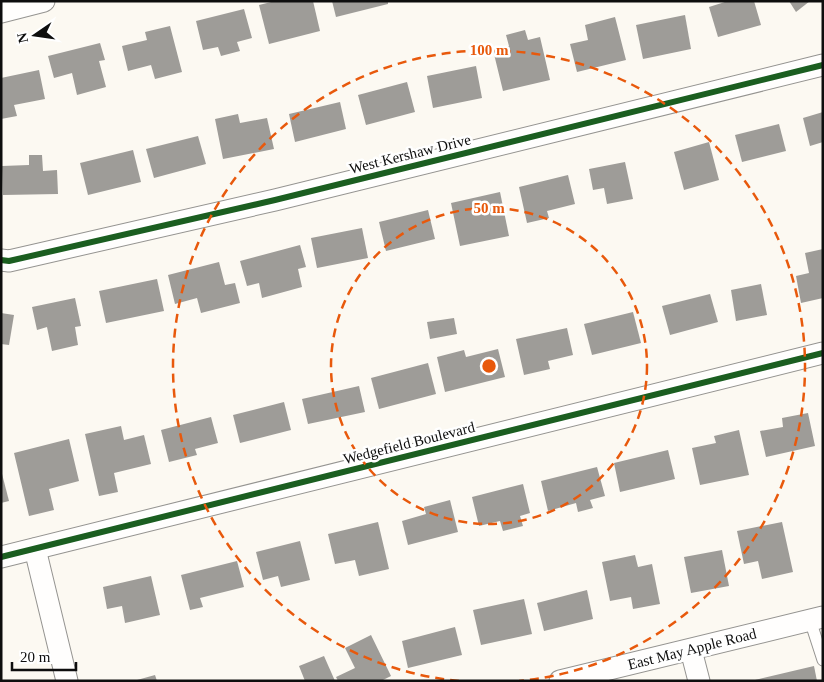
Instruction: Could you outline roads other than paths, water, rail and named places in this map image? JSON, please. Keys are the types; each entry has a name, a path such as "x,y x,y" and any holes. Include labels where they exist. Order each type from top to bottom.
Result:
{"street":[{"path":"1,12 44,1"},
{"name":"West Kershaw Drive","path":"1,260 10,261 275,200 823,65"},
{"name":"Wedgefield Boulevard","path":"1,558 823,353"},
{"path":"35,549 67,681"},
{"name":"East May Apple Road","path":"560,681 816,618"},
{"path":"691,650 699,681"}],"lane":[{"path":"816,618 823,660"}]}
